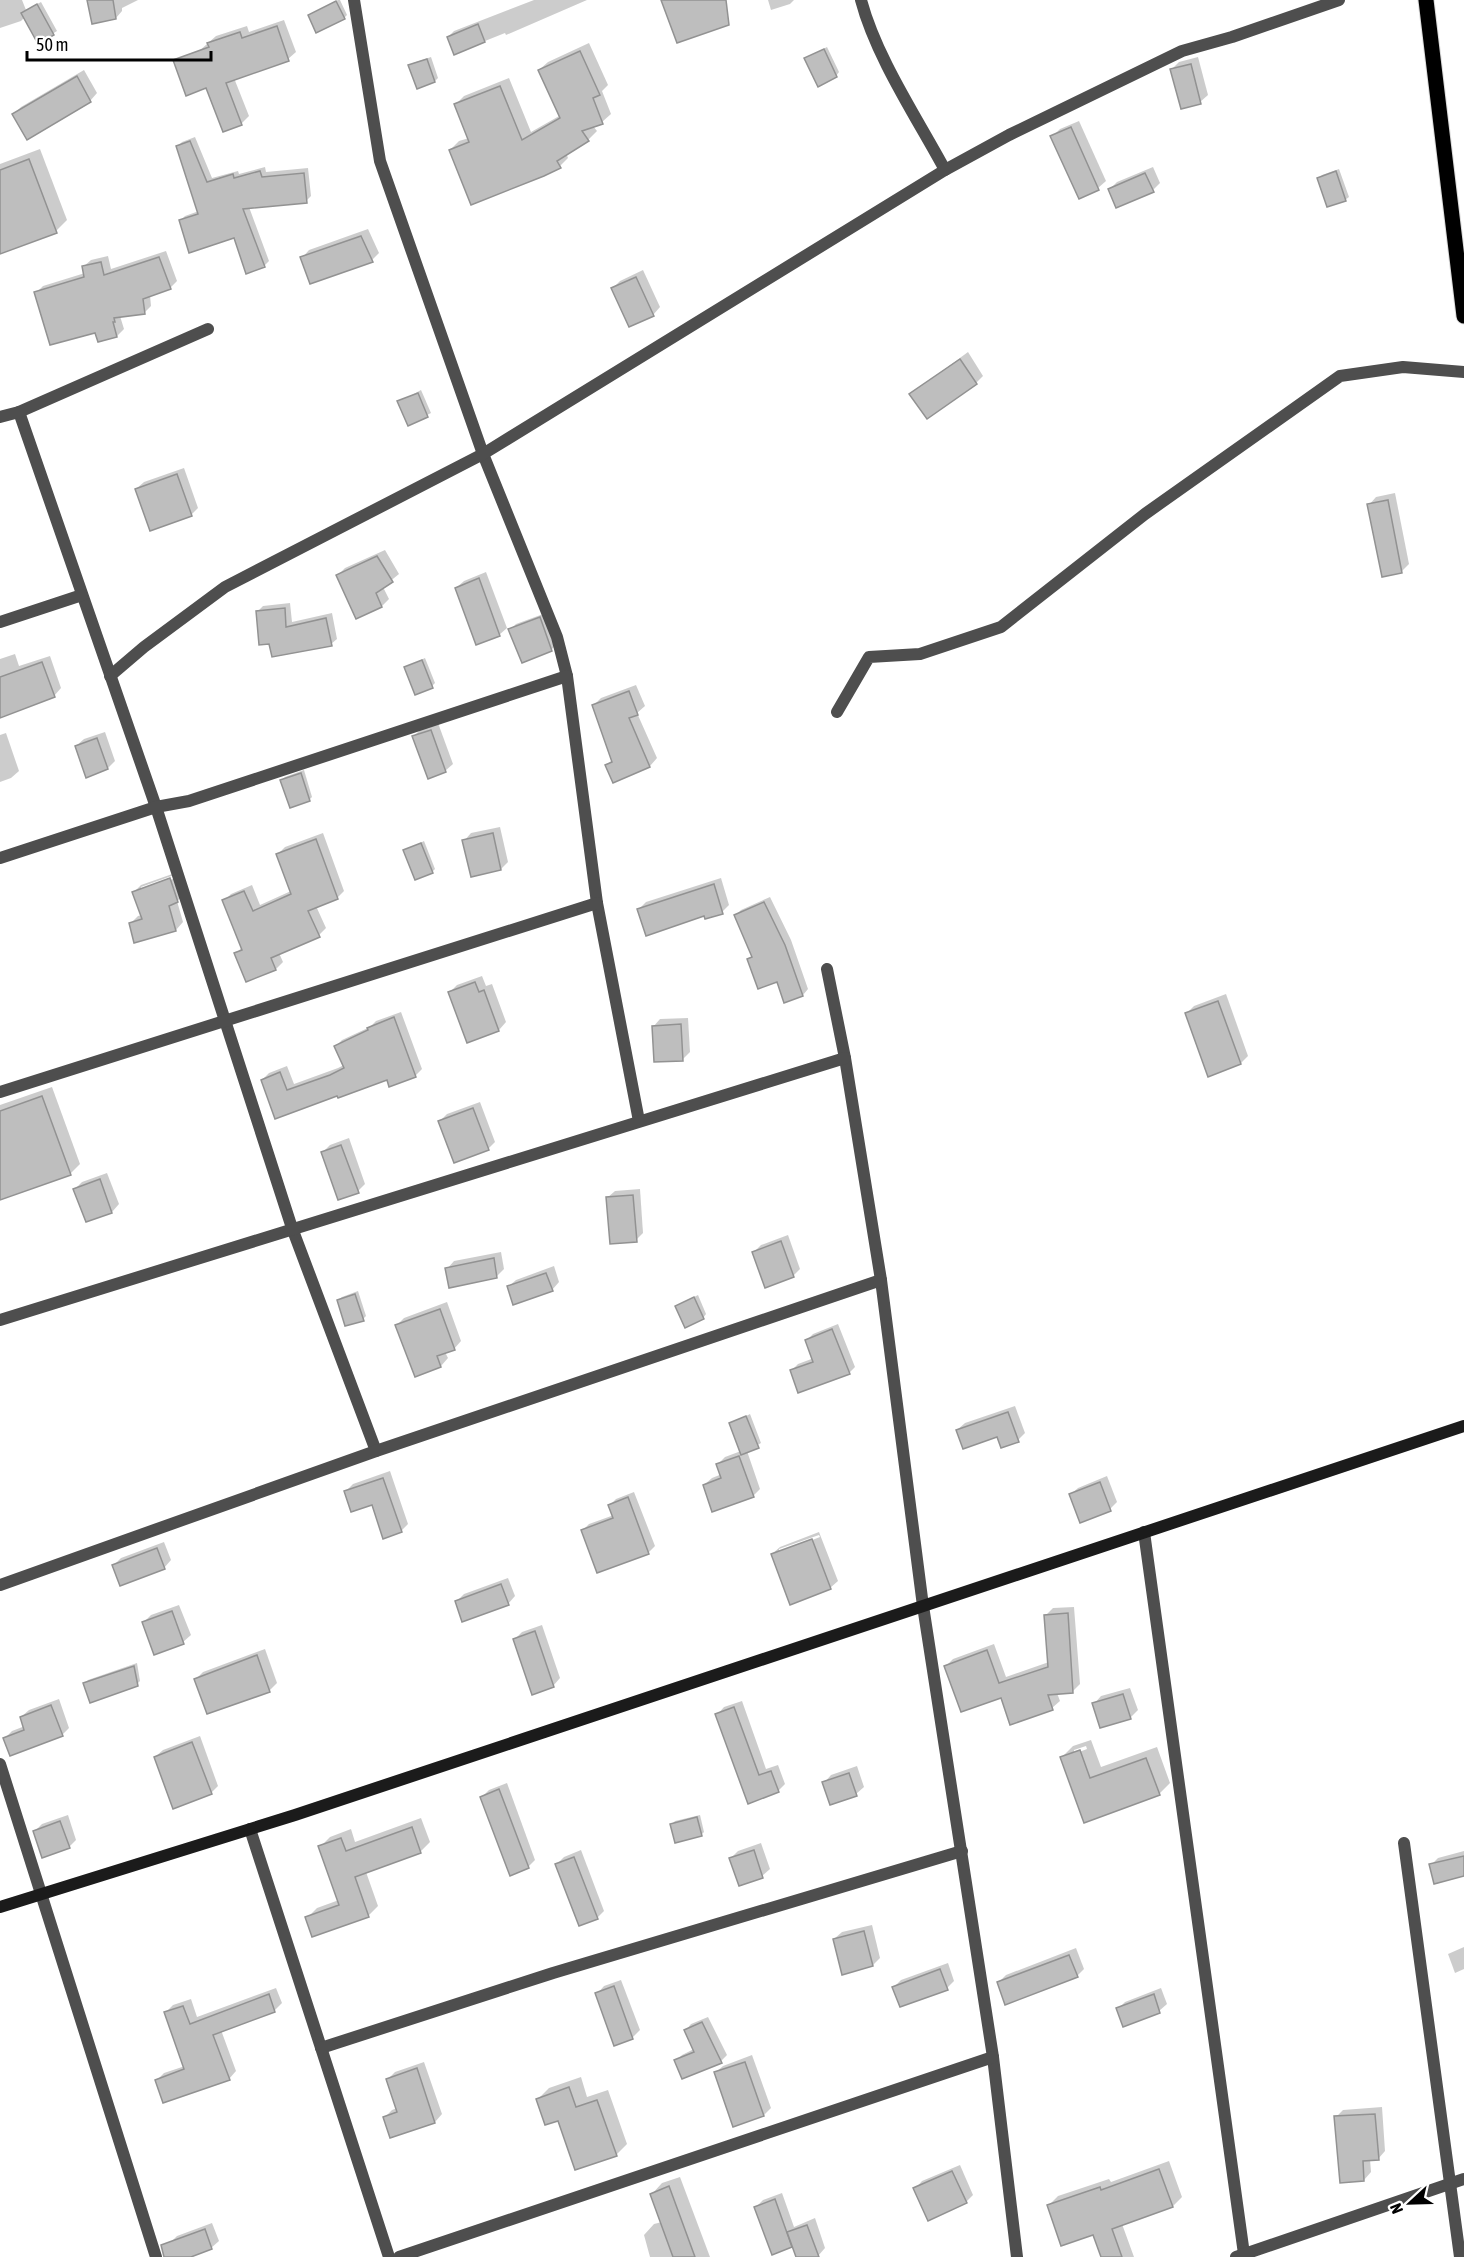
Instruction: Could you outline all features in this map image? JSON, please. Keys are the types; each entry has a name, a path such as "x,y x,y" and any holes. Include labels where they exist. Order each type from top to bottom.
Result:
{"main road":[{"path":"1426,0 1464,316"}],"street":[{"path":"354,0 380,161 483,454 557,637 567,676 597,903 639,1121"},
{"path":"861,0 865,15 886,61 945,170"},
{"path":"110,676 144,647 225,587 483,454 945,170 1009,135 1182,51 1339,0"},
{"path":"0,417 19,412 207,329"},
{"path":"837,712 869,657 920,654 1001,627 1145,514 1340,376 1403,367 1464,372"},
{"path":"19,412 156,807 292,1228 376,1451"},
{"path":"0,622 82,595"},
{"path":"0,858 156,807 189,801 567,676"},
{"path":"0,1092 597,903"},
{"path":"827,969 845,1058 881,1280 923,1606 993,2057 1017,2257"},
{"path":"0,1320 845,1058"},
{"path":"0,1585 376,1451 881,1280"},
{"path":"0,1907 250,1829 1464,1426"},
{"path":"1144,1532 1240,2256 1464,2179"},
{"path":"0,1764 156,2257"},
{"path":"250,1829 389,2257"},
{"path":"1404,1843 1460,2257"},
{"path":"321,2048 553,1973 962,1851"},
{"path":"399,2257 993,2057"}],"building":[{"path":"87,0 113,0 116,19 92,24"},
{"path":"661,0 726,0 729,25 677,43"},
{"path":"336,1 345,19 316,33 308,15"},
{"path":"37,4 54,35 38,44 21,13"},
{"path":"478,24 485,42 454,55 447,37"},
{"path":"277,26 289,61 226,83 242,125 223,132 206,88 186,96 173,60 209,47 207,43 240,32 242,38"},
{"path":"824,49 837,77 818,87 804,58"},
{"path":"580,51 600,95 593,98 603,124 582,131 589,141 557,161 561,168 471,205 449,150 469,142 454,104 500,86 522,140 560,118 538,70"},
{"path":"427,59 435,82 417,89 408,65"},
{"path":"1191,64 1201,104 1181,109 1170,69"},
{"path":"77,76 91,102 27,140 12,114"},
{"path":"1071,127 1099,190 1079,199 1050,136"},
{"path":"190,141 207,182 233,174 234,178 260,171 262,177 304,173 307,203 243,209 265,267 246,274 234,238 189,253 179,220 198,214 176,146"},
{"path":"29,159 57,233 0,254 0,170"},
{"path":"1336,171 1346,201 1327,207 1317,178"},
{"path":"1145,173 1154,192 1116,208 1108,189"},
{"path":"361,236 373,262 310,284 300,257"},
{"path":"159,257 171,289 143,299 145,314 114,318 117,337 98,342 95,333 50,345 34,292 84,277 82,266 101,262 104,275"},
{"path":"636,277 654,316 629,327 611,288"},
{"path":"960,359 977,384 927,419 909,394"},
{"path":"418,393 428,417 408,426 397,401"},
{"path":"177,474 192,516 150,531 135,489"},
{"path":"1388,500 1402,573 1382,577 1367,504"},
{"path":"377,556 393,582 376,593 382,607 356,619 336,575"},
{"path":"479,578 500,636 476,645 455,588"},
{"path":"285,608 286,627 326,618 332,646 272,657 269,644 259,645 256,611"},
{"path":"540,617 552,651 522,663 508,629"},
{"path":"422,660 433,688 415,695 404,667"},
{"path":"42,662 55,697 0,718 0,677"},
{"path":"629,691 638,715 629,718 650,767 613,783 605,765 612,762 592,705"},
{"path":"431,730 446,772 428,779 412,736"},
{"path":"97,738 108,769 86,778 75,746"},
{"path":"301,773 310,801 290,808 280,780"},
{"path":"493,833 501,870 471,877 462,840"},
{"path":"316,839 338,899 308,911 320,937 271,958 276,970 246,982 234,953 242,950 222,900 244,891 253,911 291,894 276,854"},
{"path":"421,843 433,873 415,880 403,850"},
{"path":"170,878 178,902 169,906 176,931 134,943 129,923 142,919 132,892"},
{"path":"714,884 723,914 705,919 704,916 646,936 637,909"},
{"path":"764,902 785,945 803,996 784,1003 777,982 758,989 747,959 752,957 734,915"},
{"path":"475,982 479,992 484,990 499,1031 467,1043 448,992"},
{"path":"1218,1001 1241,1064 1208,1077 1185,1013"},
{"path":"394,1017 416,1077 389,1087 387,1080 275,1119 261,1080 280,1072 287,1090 330,1075 344,1068 334,1046 368,1030 367,1028"},
{"path":"681,1024 683,1061 654,1062 652,1026"},
{"path":"42,1096 71,1175 0,1200 0,1111"},
{"path":"473,1108 489,1150 454,1163 438,1121"},
{"path":"341,1145 359,1193 338,1200 321,1152"},
{"path":"100,1179 112,1213 86,1222 73,1189"},
{"path":"633,1195 637,1242 610,1244 606,1197"},
{"path":"781,1241 794,1277 765,1288 752,1252"},
{"path":"494,1258 497,1278 449,1288 445,1268"},
{"path":"546,1273 553,1291 513,1305 507,1286"},
{"path":"355,1294 364,1321 345,1326 337,1300"},
{"path":"694,1297 704,1319 685,1328 675,1306"},
{"path":"440,1309 455,1350 437,1356 441,1367 415,1377 395,1325"},
{"path":"832,1329 850,1374 798,1393 790,1370 813,1362 805,1340"},
{"path":"1008,1412 1019,1442 1001,1448 997,1437 963,1449 956,1430"},
{"path":"746,1416 759,1448 741,1455 729,1423"},
{"path":"739,1456 754,1497 712,1512 703,1485 721,1478 716,1464"},
{"path":"383,1478 402,1532 383,1539 372,1505 351,1512 344,1491"},
{"path":"1100,1482 1111,1511 1080,1523 1069,1494"},
{"path":"628,1497 649,1554 597,1573 581,1530 613,1518 608,1505"},
{"path":"812,1539 831,1589 790,1605 771,1554"},
{"path":"157,1548 165,1569 120,1586 112,1565"},
{"path":"501,1584 509,1605 462,1622 455,1601"},
{"path":"172,1611 184,1644 154,1655 142,1622"},
{"path":"1068,1613 1073,1693 1048,1695 1053,1710 1010,1725 1001,1698 961,1712 944,1666 987,1650 999,1683 1048,1667 1044,1615"},
{"path":"535,1631 554,1687 532,1695 513,1639"},
{"path":"257,1655 270,1692 207,1714 194,1679"},
{"path":"134,1666 138,1686 90,1703 83,1683"},
{"path":"1123,1694 1131,1719 1100,1728 1092,1703"},
{"path":"51,1705 63,1736 10,1756 3,1738 24,1730 20,1717"},
{"path":"734,1707 759,1775 771,1771 779,1792 748,1804 715,1714"},
{"path":"192,1742 212,1794 173,1809 154,1757"},
{"path":"1080,1750 1090,1778 1146,1758 1160,1795 1084,1823 1060,1757"},
{"path":"849,1773 857,1796 830,1805 822,1782"},
{"path":"499,1789 529,1868 510,1876 480,1797"},
{"path":"697,1817 702,1836 675,1843 670,1824"},
{"path":"60,1821 70,1848 42,1858 33,1831"},
{"path":"412,1827 421,1853 355,1877 369,1917 312,1937 305,1917 339,1905 318,1846 341,1838 346,1851"},
{"path":"754,1850 763,1878 739,1886 729,1858"},
{"path":"1464,1856 1464,1876 1434,1884 1429,1864"},
{"path":"574,1857 598,1919 579,1926 555,1864"},
{"path":"864,1931 873,1966 842,1975 833,1939"},
{"path":"1069,1955 1078,1977 1005,2005 997,1982"},
{"path":"940,1969 948,1990 900,2007 892,1987"},
{"path":"614,1986 633,2039 614,2046 595,1993"},
{"path":"269,1994 275,2012 213,2035 230,2080 163,2103 155,2080 184,2069 164,2012 183,2006 190,2024"},
{"path":"1154,1994 1160,2013 1123,2027 1116,2008"},
{"path":"702,2022 722,2063 682,2079 674,2060 694,2052 684,2030"},
{"path":"745,2062 764,2116 733,2127 714,2072"},
{"path":"417,2068 435,2123 390,2138 383,2117 397,2112 386,2079"},
{"path":"569,2087 576,2107 597,2100 617,2156 575,2170 558,2121 545,2125 536,2099"},
{"path":"1375,2114 1379,2160 1363,2161 1364,2181 1340,2183 1334,2116"},
{"path":"1159,2169 1173,2207 1112,2229 1122,2257 1101,2257 1093,2235 1061,2246 1047,2205 1100,2187 1101,2190"},
{"path":"952,2171 967,2203 928,2221 913,2188"},
{"path":"669,2186 695,2257 673,2257 650,2194"},
{"path":"775,2199 792,2247 772,2255 754,2207"},
{"path":"807,2225 819,2257 796,2257 787,2232"},
{"path":"205,2229 212,2249 191,2257 164,2257 161,2245"}]}
